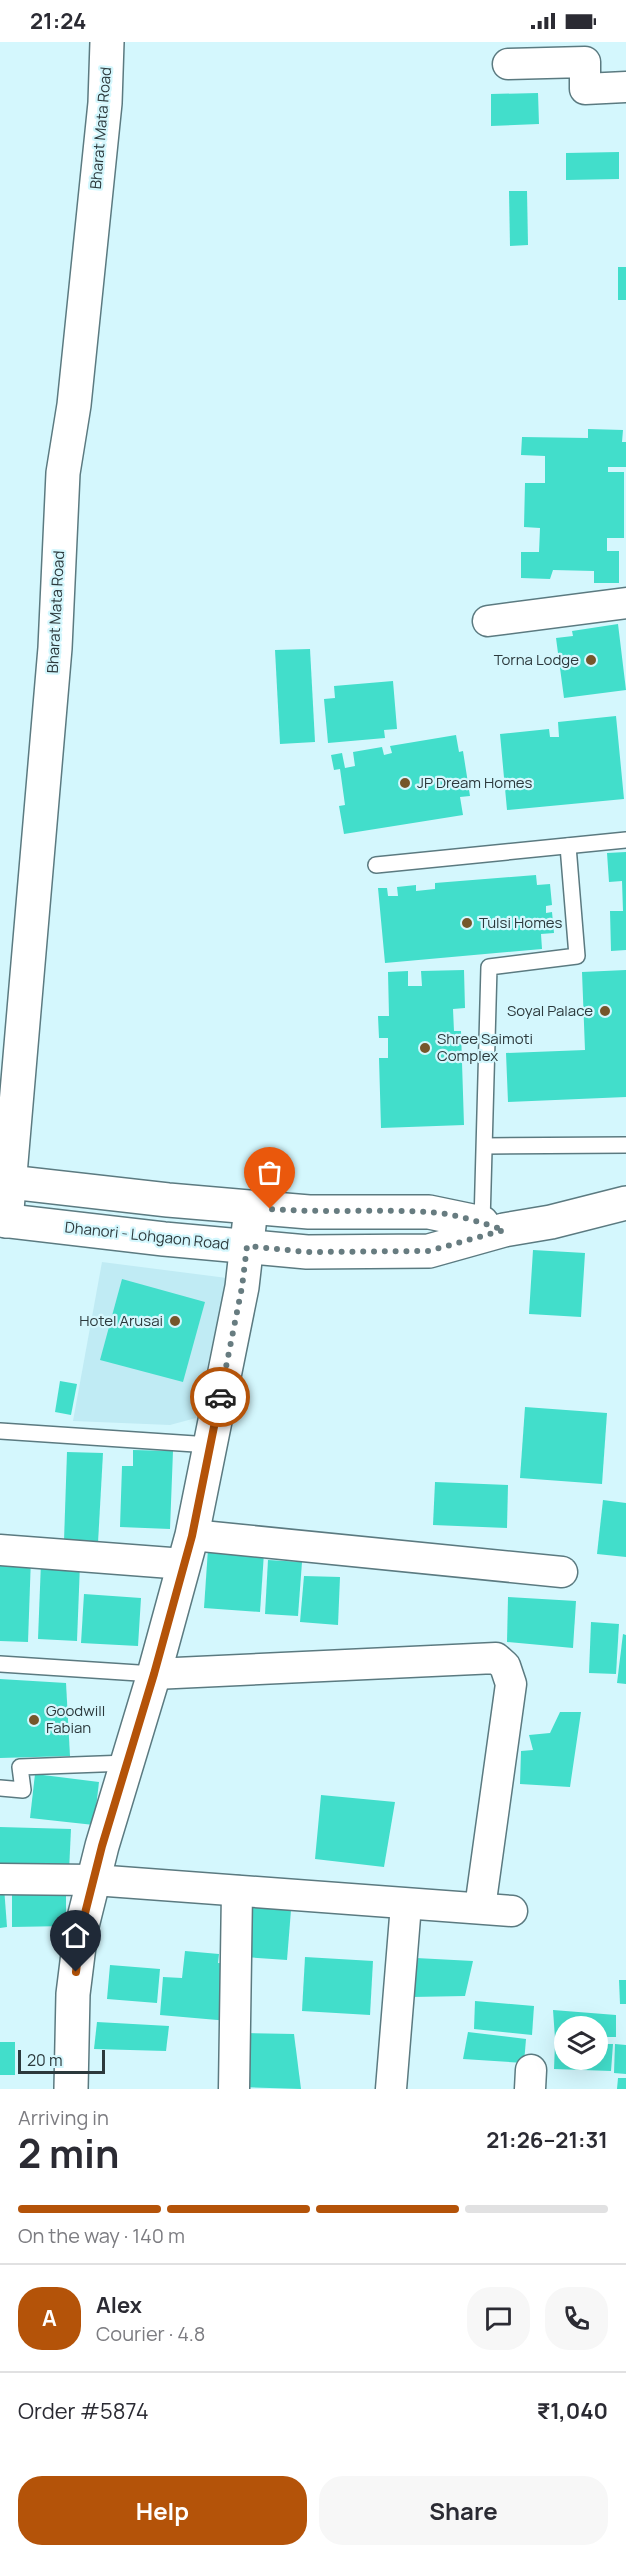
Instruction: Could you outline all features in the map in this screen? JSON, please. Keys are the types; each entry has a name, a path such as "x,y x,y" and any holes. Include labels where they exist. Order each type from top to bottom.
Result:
{"street":[{"name":"Bharat Mata Road","path":"3,1221 55,648 63,473 74,405 105,103 107,42"},
{"path":"508,64 585,62 585,89 626,87"},
{"path":"488,621 626,603"},
{"path":"5,1182 251,1208 309,1212 429,1212 493,1227"},
{"name":"Dhanori - Lohgaon Road","path":"3,1221 307,1252 429,1251 493,1227 551,1222 626,1203"},
{"path":"70,2089 74,1994 81,1929 188,1550 242,1287 251,1208"},
{"path":"0,1550 188,1550 562,1572"},
{"path":"154,1674 495,1658 505,1666 511,1684 480,1908"},
{"path":"0,1879 94,1880 512,1911"},
{"path":"234,2089 237,1890"},
{"path":"391,2089 405,1917"}],"lane":[{"path":"376,865 626,840"},
{"path":"493,1227 485,1146 489,967 577,956 568,846"},
{"path":"485,1146 626,1145"},
{"path":"0,1431 210,1444"},
{"path":"0,1664 154,1674"},
{"path":"0,1788 23,1790 20,1767 127,1763"}],"shaded area":[{"path":"102,1262 227,1278 196,1418 170,1425 73,1421"}],"building":[{"path":"538,93 539,124 491,126 491,94"},
{"path":"619,152 619,179 566,180 566,153"},
{"path":"509,191 527,191 528,245 510,246"},
{"path":"618,267 626,267 626,300 618,300"},
{"path":"588,429 623,430 622,442 626,442 626,467 608,467 608,472 624,472 624,538 607,538 607,551 619,551 619,583 594,583 594,571 553,570 550,579 521,578 521,552 539,552 540,528 524,527 525,483 545,483 545,456 521,455 522,437 588,438"},
{"name":"Torna Lodge","path":"618,624 626,690 564,698 556,638 573,636 572,631"},
{"path":"310,649 315,742 280,744 275,650"},
{"path":"393,681 397,729 384,730 385,738 328,743 324,699 335,698 334,686"},
{"path":"616,716 624,799 507,810 500,734 549,729 550,737 559,737 558,722"},
{"name":"JP Dream Homes","path":"456,735 459,752 463,751 470,796 460,797 463,815 344,834 339,806 345,805 340,769 334,770 331,755 342,753 345,768 355,766 353,752 382,747 384,755 392,753 390,746"},
{"path":"626,852 626,950 611,951 610,911 623,911 622,881 609,882 607,853"},
{"name":"Tulsi Homes","path":"536,875 537,885 550,884 552,905 546,906 546,913 552,912 554,933 541,934 542,949 385,963 378,888 387,888 388,896 398,896 397,887 416,885 416,891 435,889 435,883"},
{"name":"Shree Saimoti Complex","path":"464,970 465,1008 453,1009 454,1031 461,1031 464,1125 381,1128 379,1058 388,1058 388,1038 379,1038 378,1016 389,1016 388,972 408,971 408,986 422,986 421,971"},
{"name":"Soyal Palace","path":"626,970 626,1097 508,1102 506,1053 585,1050 582,972"},
{"path":"533,1250 585,1253 581,1317 529,1314"},
{"path":"122,1279 205,1302 183,1382 100,1360"},
{"path":"60,1381 77,1384 71,1415 55,1412"},
{"path":"525,1407 607,1413 602,1484 520,1478"},
{"path":"133,1450 173,1451 170,1529 120,1527 122,1466 133,1466"},
{"path":"67,1452 103,1453 98,1543 64,1541"},
{"path":"435,1482 508,1485 507,1528 433,1525"},
{"path":"603,1500 626,1503 626,1557 597,1554"},
{"path":"208,1549 264,1553 260,1612 204,1608"},
{"path":"0,1556 31,1557 28,1642 0,1641"},
{"path":"268,1560 302,1562 298,1616 265,1614"},
{"path":"41,1562 80,1564 77,1641 38,1639"},
{"path":"304,1576 340,1577 338,1625 300,1622"},
{"path":"84,1594 141,1598 138,1646 81,1643"},
{"path":"508,1597 576,1601 573,1648 507,1642"},
{"path":"591,1622 619,1624 616,1674 589,1673"},
{"path":"623,1634 626,1635 626,1684 617,1683"},
{"name":"Goodwill Fabian","path":"0,1679 66,1683 70,1756 0,1758"},
{"path":"560,1712 581,1712 570,1787 520,1784 521,1751 533,1750 529,1735 550,1733"},
{"path":"35,1774 99,1782 94,1825 30,1818"},
{"path":"321,1795 395,1802 384,1867 315,1859"},
{"path":"0,1827 71,1829 69,1871 0,1869"},
{"path":"12,1885 66,1885 66,1926 12,1927"},
{"path":"0,1887 4,1887 7,1927 0,1928"},
{"path":"248,1907 291,1910 287,1960 244,1957"},
{"path":"185,1951 219,1954 218,1963 234,1964 229,2021 160,2015 163,1977 182,1978"},
{"path":"305,1957 373,1961 370,2015 302,2011"},
{"path":"416,1958 473,1961 465,1996 412,1997"},
{"path":"110,1965 160,1969 157,2003 107,1999"},
{"path":"619,1980 626,1980 626,2004 620,2004"},
{"path":"475,2001 534,2006 532,2035 474,2029"},
{"path":"553,2010 616,2015 616,2037 608,2037 608,2016 554,2016 554,2024"},
{"path":"97,2022 169,2026 166,2051 94,2049"},
{"path":"468,2032 526,2039 524,2063 463,2059"},
{"path":"244,2033 294,2034 301,2089 240,2087"},
{"path":"0,2042 15,2042 15,2075 0,2075"},
{"path":"608,2044 613,2044 611,2071 582,2070 608,2070"},
{"path":"615,2044 626,2045 626,2074 614,2073"},
{"path":"618,2078 626,2078 626,2089 617,2089"}],"way so far":[{"path":"220,1397 242,1287 247,1246 307,1252 429,1251 504,1230 429,1212 309,1212 270,1209"}],"place":[{"name":"Torna Lodge","path":"591,660"},
{"name":"JP Dream Homes","path":"405,783"},
{"name":"Tulsi Homes","path":"467,923"},
{"name":"Soyal Palace","path":"605,1011"},
{"name":"Shree Saimoti Complex","path":"425,1048"},
{"name":"Hotel Arusai","path":"175,1321"},
{"name":"Goodwill Fabian","path":"34,1720"}],"route":[{"path":"76,1972 81,1929 102,1846 154,1674 192,1536 220,1397"}]}
